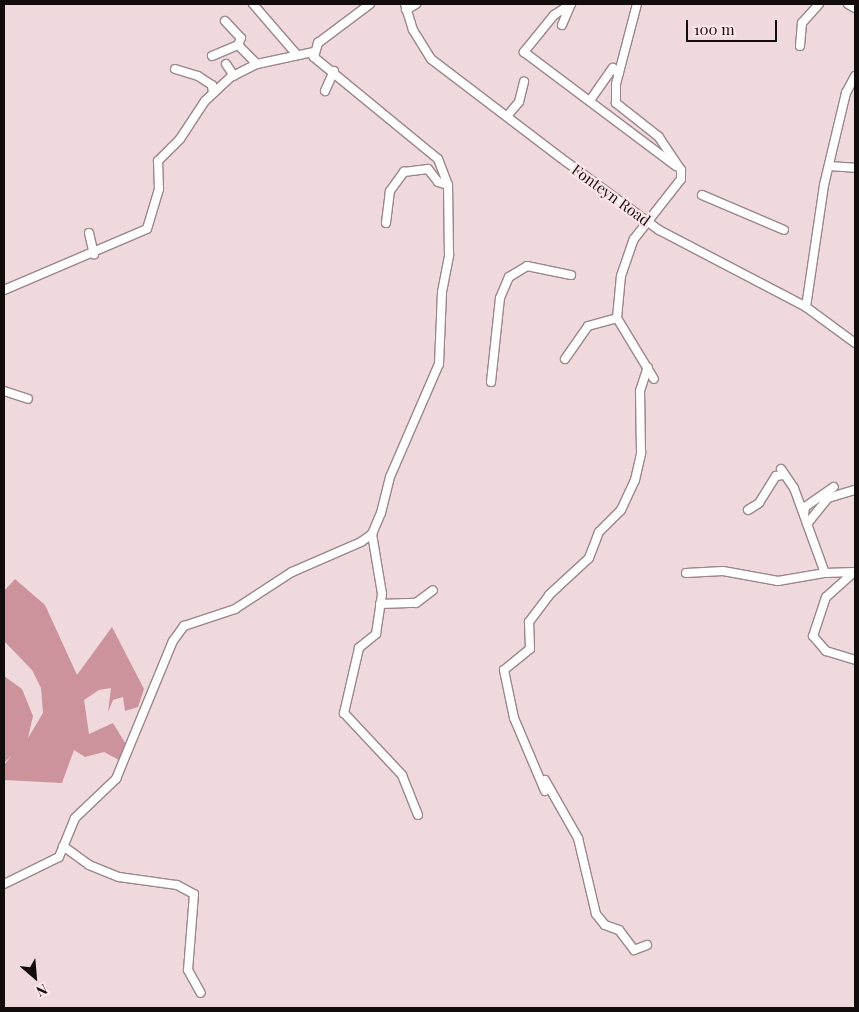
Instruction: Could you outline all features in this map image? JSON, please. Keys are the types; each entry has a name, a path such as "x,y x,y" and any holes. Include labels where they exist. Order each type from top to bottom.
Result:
{"street":[{"path":"253,4 297,55"},
{"path":"4,290 65,262 94,254 146,229 159,189 158,161 213,93 234,76 257,64 313,52 338,25 370,4"},
{"path":"406,7 416,4"},
{"path":"562,25 571,4 554,15 524,52 591,99 682,170"},
{"path":"637,4 619,74 616,103 659,136 682,170 681,179 634,239 621,276 618,318 654,379"},
{"path":"800,46 802,23 818,4"},
{"path":"848,4 855,8"},
{"name":"Fonteyn Road","path":"406,7 412,30 432,59 648,222 806,307 855,343"},
{"path":"212,56 238,45 241,38 225,21"},
{"path":"238,45 257,64"},
{"path":"313,52 438,159 448,185 449,255 442,292 439,364 390,477 372,534 380,604 376,634 358,648 344,713 402,775 418,815"},
{"path":"226,64 234,76"},
{"path":"591,99 613,68 619,74"},
{"path":"176,69 198,76 212,85 213,93"},
{"path":"325,91 334,71"},
{"path":"806,307 829,166 846,93 855,76"},
{"path":"508,115 519,102 524,82"},
{"path":"829,166 855,168"},
{"path":"386,222 390,191 404,172 428,168 438,182 448,185"},
{"path":"702,195 784,230"},
{"path":"89,234 94,254"},
{"path":"491,382 500,298 509,277 527,266 571,274"},
{"path":"566,359 588,326 618,318"},
{"path":"647,945 634,950 619,930 605,925 596,914 578,838 531,754 514,718 504,670 530,649 529,622 549,595 589,558 599,532 621,510 635,480 641,453 640,391 648,367"},
{"path":"4,392 28,399"},
{"path":"748,510 759,503 776,476 782,472 794,488 825,573"},
{"path":"807,524 805,507 834,486"},
{"path":"807,524 828,498 855,490"},
{"path":"4,884 59,857 75,818 116,779 173,641 184,626 235,609 280,578 372,534"},
{"path":"686,573 723,571 778,581 825,573 855,572"},
{"path":"855,572 826,597 813,636 826,650 855,660"},
{"path":"380,604 416,603 433,590"},
{"path":"531,754 545,791"},
{"path":"63,846 89,865 118,877 177,885 194,894 188,970 201,993"}],"shaded area":[{"path":"15,579 45,605 77,675 112,627 144,689 138,707 125,711 123,697 113,700 108,712 111,688 99,690 84,700 89,734 113,723 127,746 119,760 104,752 85,757 74,750 62,783 4,780 4,765 12,755 4,763 4,676 22,689 33,716 28,738 43,713 41,688 32,670 4,641 4,591"}]}
